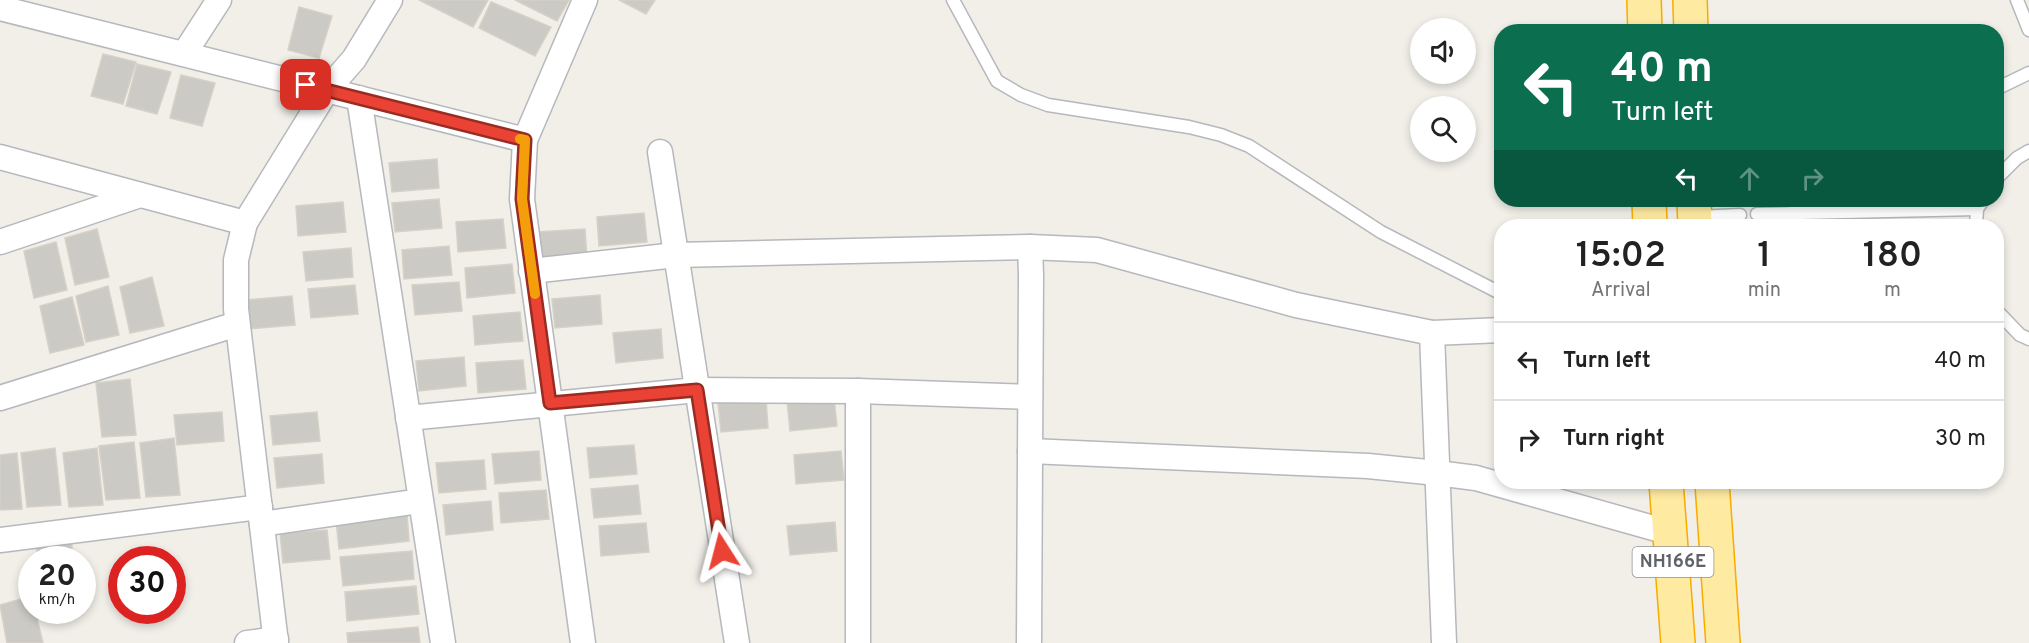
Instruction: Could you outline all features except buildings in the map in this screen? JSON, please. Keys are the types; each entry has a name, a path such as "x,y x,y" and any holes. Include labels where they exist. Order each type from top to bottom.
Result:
{"highway":[{"path":"1644,0 1645,24"},
{"path":"1690,0 1691,24"},
{"name":"NH166E","path":"1667,489 1677,643"},
{"name":"NH166E","path":"1712,489 1723,643"}],"street":[{"path":"184,54 219,0"},
{"path":"247,643 276,641 237,324 236,260 245,223 327,90 354,59 390,0"},
{"path":"583,643 522,199 525,140 585,0"},
{"path":"0,8 46,9 184,54 525,140"},
{"path":"360,98 443,643"},
{"path":"660,152 737,643"},
{"path":"0,157 245,223"},
{"path":"0,242 140,195"},
{"path":"531,272 676,255 1030,247 1097,250 1296,304 1431,333 1494,330"},
{"path":"1030,247 1030,643"},
{"path":"0,399 237,324"},
{"path":"1431,333 1444,643"},
{"path":"408,418 697,390 858,391 1030,397"},
{"path":"858,391 858,643"},
{"path":"1030,451 1368,466 1476,478 1494,483"},
{"path":"1515,489 1671,533"},
{"path":"0,540 420,501"}],"lane":[{"path":"952,0 997,81 1021,95 1048,105 1189,127 1221,135 1249,146 1372,226 1494,290"},
{"path":"2017,0 2029,30"},
{"path":"2004,85 2029,72"},
{"path":"2004,171 2017,158 2029,151"},
{"path":"1793,219 1796,207"},
{"path":"1757,214 1918,207"},
{"path":"1694,214 1740,215"},
{"path":"2004,318 2020,335 2029,339"}],"slow traffic":[{"path":"520,139 525,140 522,199 535,294"}],"route":[{"path":"306,85 525,140 522,199 550,403 697,390 722,551"}]}
